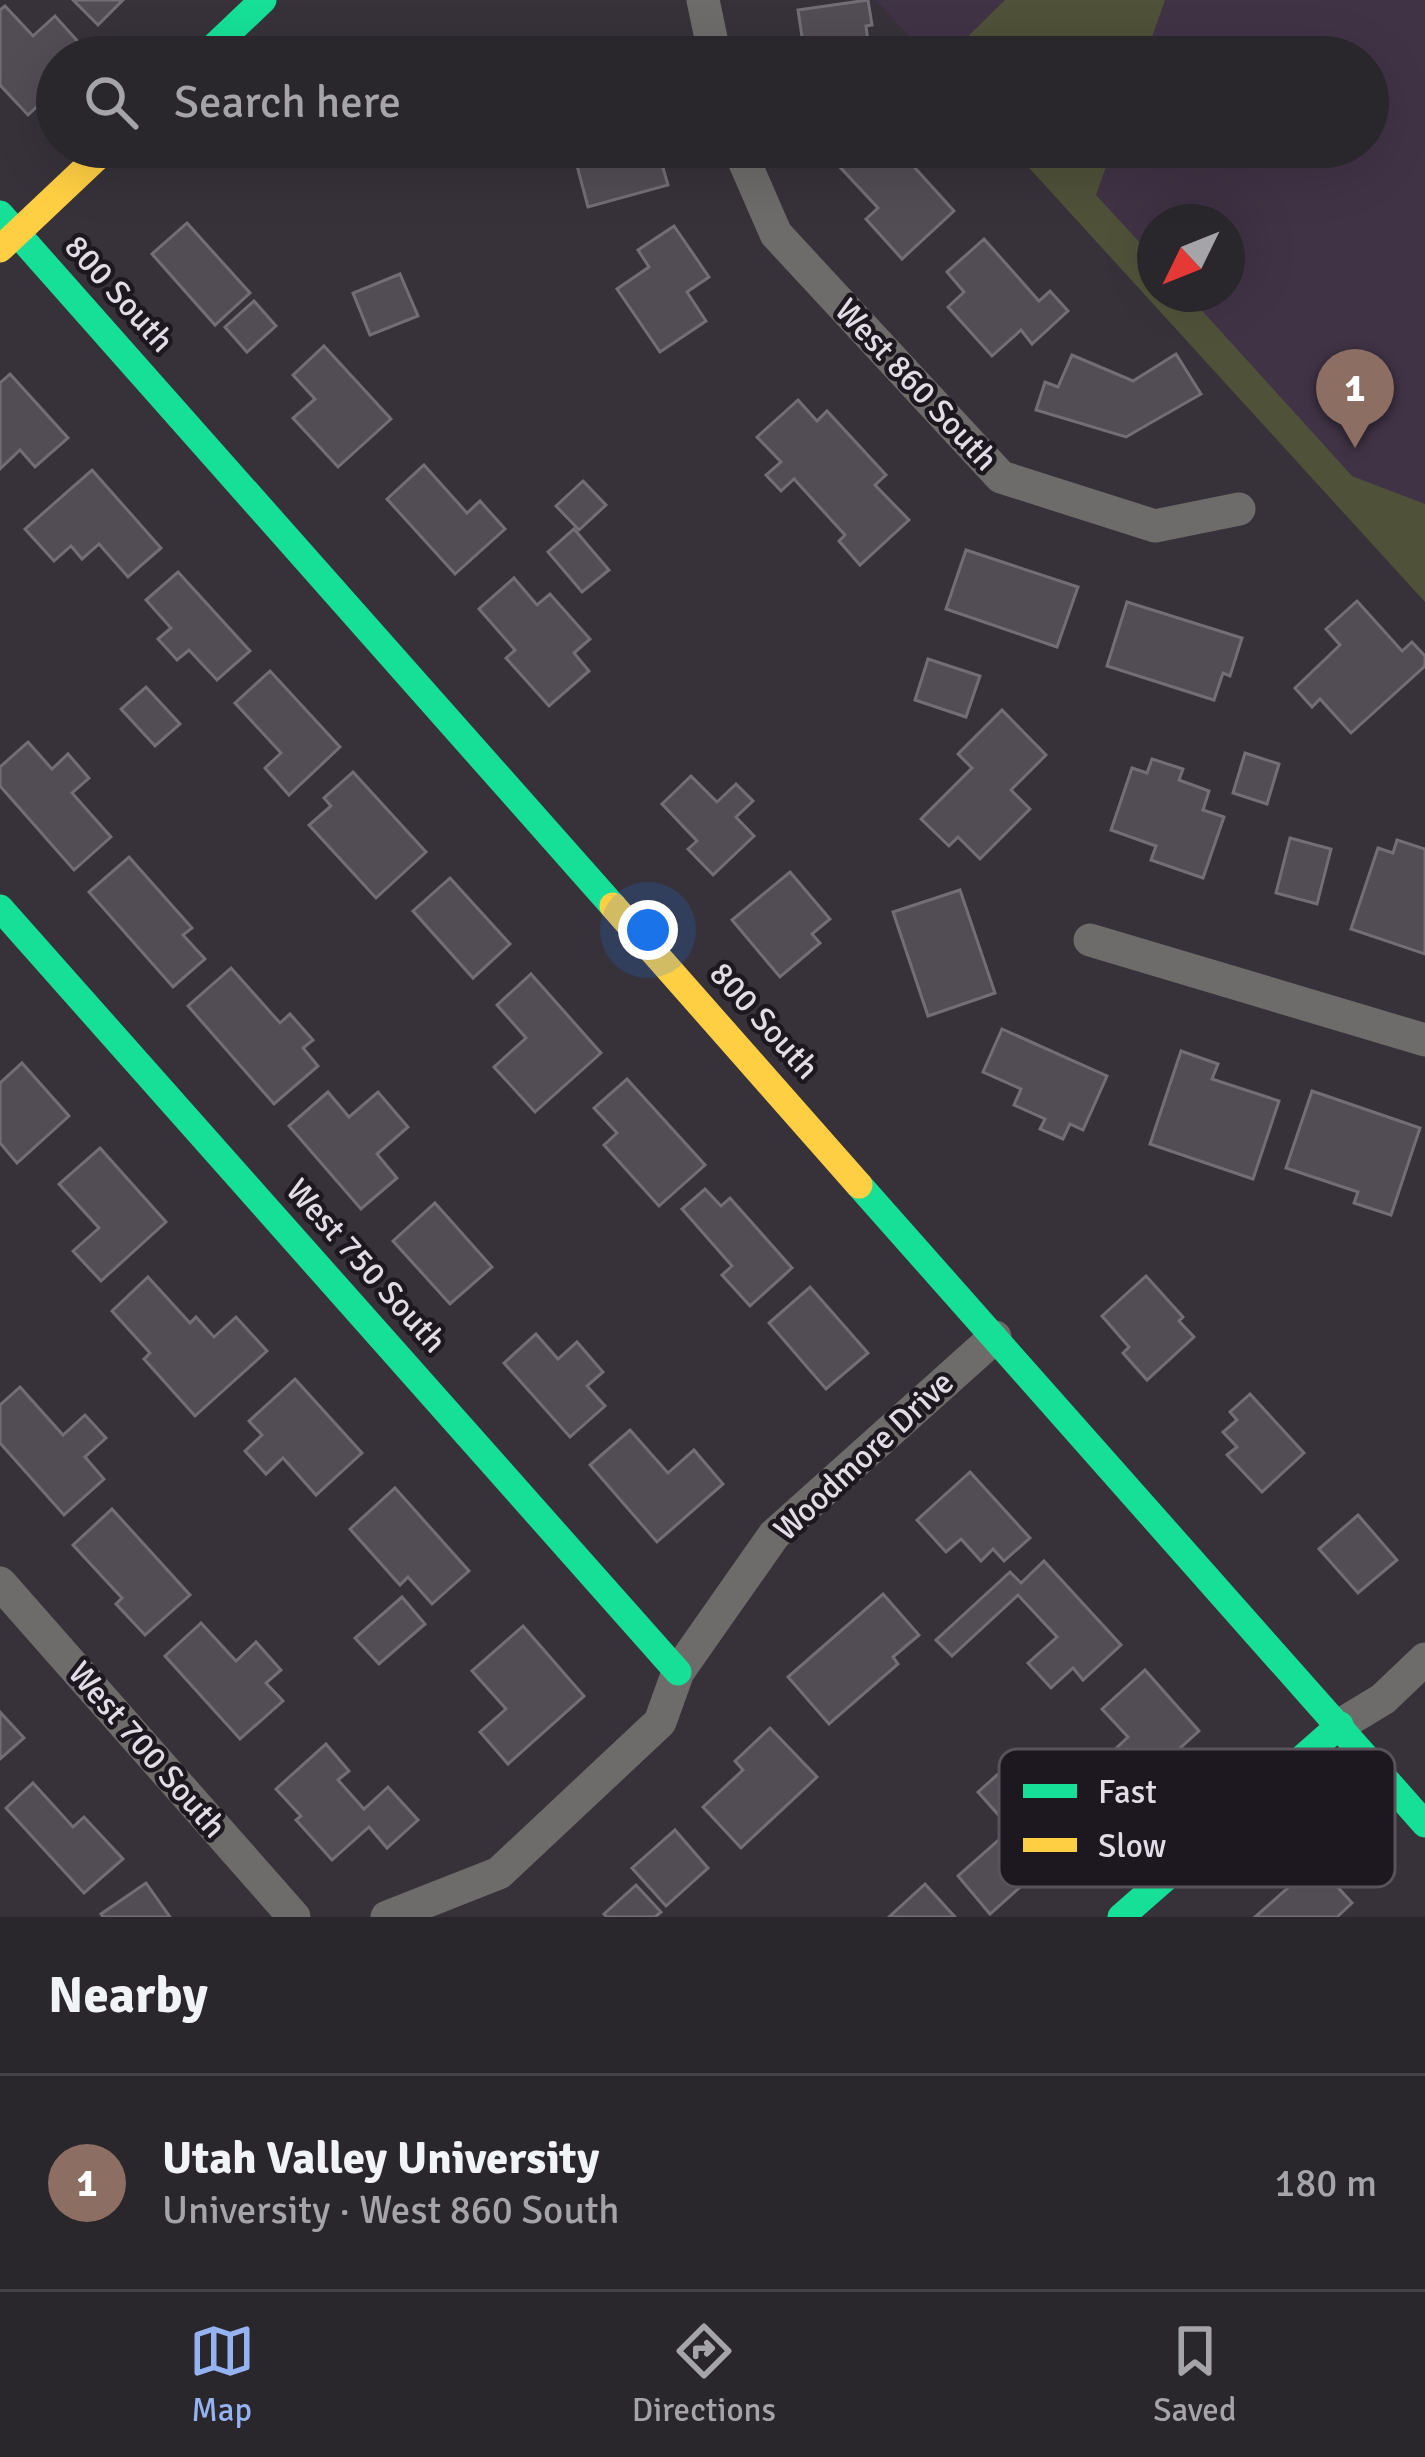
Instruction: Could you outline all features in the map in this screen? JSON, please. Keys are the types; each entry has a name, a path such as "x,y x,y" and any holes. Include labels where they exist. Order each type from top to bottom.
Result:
{"street":[{"path":"225,36 263,0"},
{"path":"703,0 711,36"},
{"path":"6,232 83,168"},
{"name":"West 860 South","path":"747,168 776,234 1000,477 1155,526 1238,509"},
{"name":"800 South","path":"6,232 1361,1749"},
{"name":"West 750 South","path":"0,908 678,1672"},
{"path":"1090,940 1425,1040"},
{"name":"Woodmore Drive","path":"387,1917 499,1873 660,1722 678,1672 775,1535 995,1337"},
{"name":"West 700 South","path":"0,1583 294,1917"},
{"path":"1313,1749 1340,1725 1383,1699 1425,1659"},
{"name":"800 South","path":"1395,1789 1425,1824"},
{"path":"1121,1917 1155,1887"}],"shaded area":[{"path":"876,0 1425,0 1425,602 1160,312 1245,312 1245,204 1137,204 1137,286 1029,168 1389,168 1389,36 909,36"}],"green space":[{"path":"1005,0 1165,0 1152,36 968,36"},
{"path":"1029,168 1106,168 1096,195 1137,239 1137,286"},
{"path":"1160,312 1203,312 1352,476 1425,504 1425,602"}],"building":[{"path":"73,0 123,0 98,25"},
{"path":"868,0 872,25 866,26 867,36 802,36 798,10"},
{"path":"5,6 33,36 55,16 73,36 36,36 36,108 28,115 0,85 0,10"},
{"path":"578,168 663,168 668,185 588,207"},
{"path":"841,168 915,168 954,211 902,259 866,219 878,208"},
{"path":"187,223 250,293 215,325 152,254"},
{"path":"674,226 709,277 687,292 706,321 660,352 617,289 649,267 638,250"},
{"path":"984,239 1039,301 1050,291 1068,311 1032,344 1021,330 992,356 948,307 964,292 947,272"},
{"path":"400,274 418,316 370,335 353,293"},
{"path":"254,301 276,326 247,352 225,327"},
{"path":"324,346 391,419 338,467 293,418 315,399 293,375"},
{"path":"1176,354 1201,394 1126,437 1036,410 1045,382 1058,387 1072,355 1133,381"},
{"path":"10,374 68,438 35,467 20,450 0,469 0,383"},
{"path":"798,400 817,421 827,411 886,475 875,485 909,520 860,565 839,541 845,535 794,479 781,491 766,475 781,462 757,437"},
{"path":"424,465 467,513 480,501 505,529 455,574 387,499"},
{"path":"92,470 161,548 128,577 99,544 82,559 71,546 54,561 25,529"},
{"path":"583,481 606,505 579,530 556,506"},
{"path":"574,529 609,570 582,592 548,552"},
{"path":"966,550 1078,587 1057,647 946,609"},
{"path":"178,572 250,651 217,680 189,650 177,660 158,639 171,628 146,600"},
{"path":"514,578 537,605 550,594 590,639 574,653 589,671 549,706 506,658 515,650 479,609"},
{"path":"1357,601 1402,651 1412,642 1425,656 1425,666 1351,733 1320,699 1312,707 1295,688 1340,645 1326,629"},
{"path":"1127,602 1242,638 1230,676 1223,673 1214,700 1107,666"},
{"path":"928,659 980,676 966,717 915,700"},
{"path":"270,671 340,747 289,795 265,768 281,753 235,703"},
{"path":"146,687 180,724 155,746 121,709"},
{"path":"1002,710 1046,755 1011,790 1030,809 980,859 958,837 949,846 921,819 972,768 958,754"},
{"path":"28,742 52,769 68,754 89,778 72,793 111,837 74,870 0,786 0,767"},
{"path":"1245,753 1279,764 1267,804 1233,793"},
{"path":"1152,759 1183,769 1179,780 1209,791 1203,810 1224,817 1203,878 1151,860 1156,846 1111,830 1132,768 1147,773"},
{"path":"353,772 426,852 376,898 309,825 331,806 324,798"},
{"path":"691,776 717,802 736,784 753,801 736,817 754,836 713,875 688,849 697,841 662,804"},
{"path":"1290,838 1331,849 1317,904 1276,893"},
{"path":"1397,840 1425,849 1425,954 1351,929 1378,848 1393,853"},
{"path":"129,857 192,928 183,935 205,959 173,987 89,892"},
{"path":"790,872 830,919 812,934 820,943 780,977 732,920"},
{"path":"450,878 510,944 473,978 413,911"},
{"path":"960,890 995,993 928,1016 893,912"},
{"path":"231,968 280,1023 290,1014 313,1040 303,1048 318,1066 274,1104 188,1006"},
{"path":"531,974 601,1053 535,1112 494,1067 526,1038 497,1005"},
{"path":"1002,1029 1107,1076 1083,1130 1070,1124 1063,1139 1040,1129 1045,1119 1014,1105 1021,1089 983,1072"},
{"path":"1181,1051 1218,1064 1212,1079 1279,1101 1253,1179 1150,1144"},
{"path":"22,1063 69,1116 17,1163 0,1143 0,1083"},
{"path":"627,1079 705,1165 659,1206 604,1145 617,1133 594,1108"},
{"path":"1312,1091 1420,1128 1391,1215 1354,1203 1358,1192 1286,1168"},
{"path":"328,1092 349,1117 378,1092 408,1127 377,1154 397,1178 361,1209 289,1126"},
{"path":"100,1148 166,1222 101,1281 73,1251 99,1228 59,1184"},
{"path":"705,1189 721,1206 730,1198 792,1268 750,1306 722,1275 732,1266 682,1209"},
{"path":"435,1203 492,1267 450,1304 393,1241"},
{"path":"1146,1276 1183,1317 1179,1321 1194,1337 1147,1380 1123,1353 1129,1347 1102,1316"},
{"path":"148,1277 190,1323 196,1317 214,1337 236,1317 267,1351 195,1416 144,1359 150,1353 112,1311"},
{"path":"810,1287 868,1353 826,1389 769,1323"},
{"path":"536,1334 558,1359 577,1342 603,1372 587,1386 605,1406 570,1437 504,1363"},
{"path":"295,1379 362,1453 316,1495 283,1458 266,1474 245,1451 262,1435 249,1421"},
{"path":"20,1387 63,1435 85,1415 106,1438 85,1457 104,1479 64,1515 0,1443 0,1405"},
{"path":"1250,1394 1304,1453 1262,1492 1227,1455 1237,1447 1223,1432 1237,1420 1230,1412"},
{"path":"630,1430 668,1473 694,1450 723,1484 657,1542 590,1465"},
{"path":"970,1472 1030,1538 1004,1561 993,1549 981,1561 961,1539 946,1552 917,1520"},
{"path":"395,1488 469,1571 432,1604 408,1577 400,1585 350,1529"},
{"path":"112,1509 190,1595 145,1635 116,1604 122,1598 73,1545"},
{"path":"1358,1515 1397,1560 1358,1593 1319,1549"},
{"path":"1044,1561 1121,1645 1083,1680 1073,1668 1051,1688 1028,1663 1057,1637 1018,1595 952,1656 936,1640 1010,1572 1021,1583"},
{"path":"883,1594 919,1635 893,1657 898,1664 829,1724 788,1677"},
{"path":"402,1597 425,1624 379,1664 355,1638"},
{"path":"201,1623 236,1661 256,1642 281,1670 266,1683 283,1701 240,1739 165,1656"},
{"path":"523,1626 584,1696 508,1764 480,1732 506,1709 472,1671"},
{"path":"1145,1670 1199,1731 1179,1749 1115,1749 1128,1737 1102,1709"},
{"path":"0,1712 24,1738 0,1759"},
{"path":"770,1728 817,1777 741,1848 703,1807 743,1770 735,1761"},
{"path":"326,1744 349,1771 338,1780 364,1809 388,1787 418,1820 387,1848 369,1827 332,1860 276,1789"},
{"path":"999,1773 999,1816 978,1792"},
{"path":"33,1783 73,1827 84,1817 123,1859 84,1893 6,1808"},
{"path":"675,1830 708,1868 666,1906 632,1868"},
{"path":"999,1840 999,1887 1020,1887 990,1914 958,1876"},
{"path":"146,1883 170,1917 103,1917 101,1914"},
{"path":"925,1884 955,1917 889,1917"},
{"path":"636,1885 661,1912 655,1917 604,1914"},
{"path":"1289,1887 1338,1887 1352,1903 1337,1917 1255,1917"}],"traffic: fast":[{"path":"225,36 263,0"},
{"path":"0,214 613,906"},
{"path":"0,908 678,1672"},
{"path":"859,1185 1359,1749"},
{"path":"1313,1749 1340,1725"},
{"path":"1395,1790 1425,1824"},
{"path":"1121,1917 1155,1887"}],"traffic: slow":[{"path":"0,249 86,168"},
{"path":"613,906 859,1185"}],"place":[{"name":"Utah Valley University","path":"1355,448"}]}
